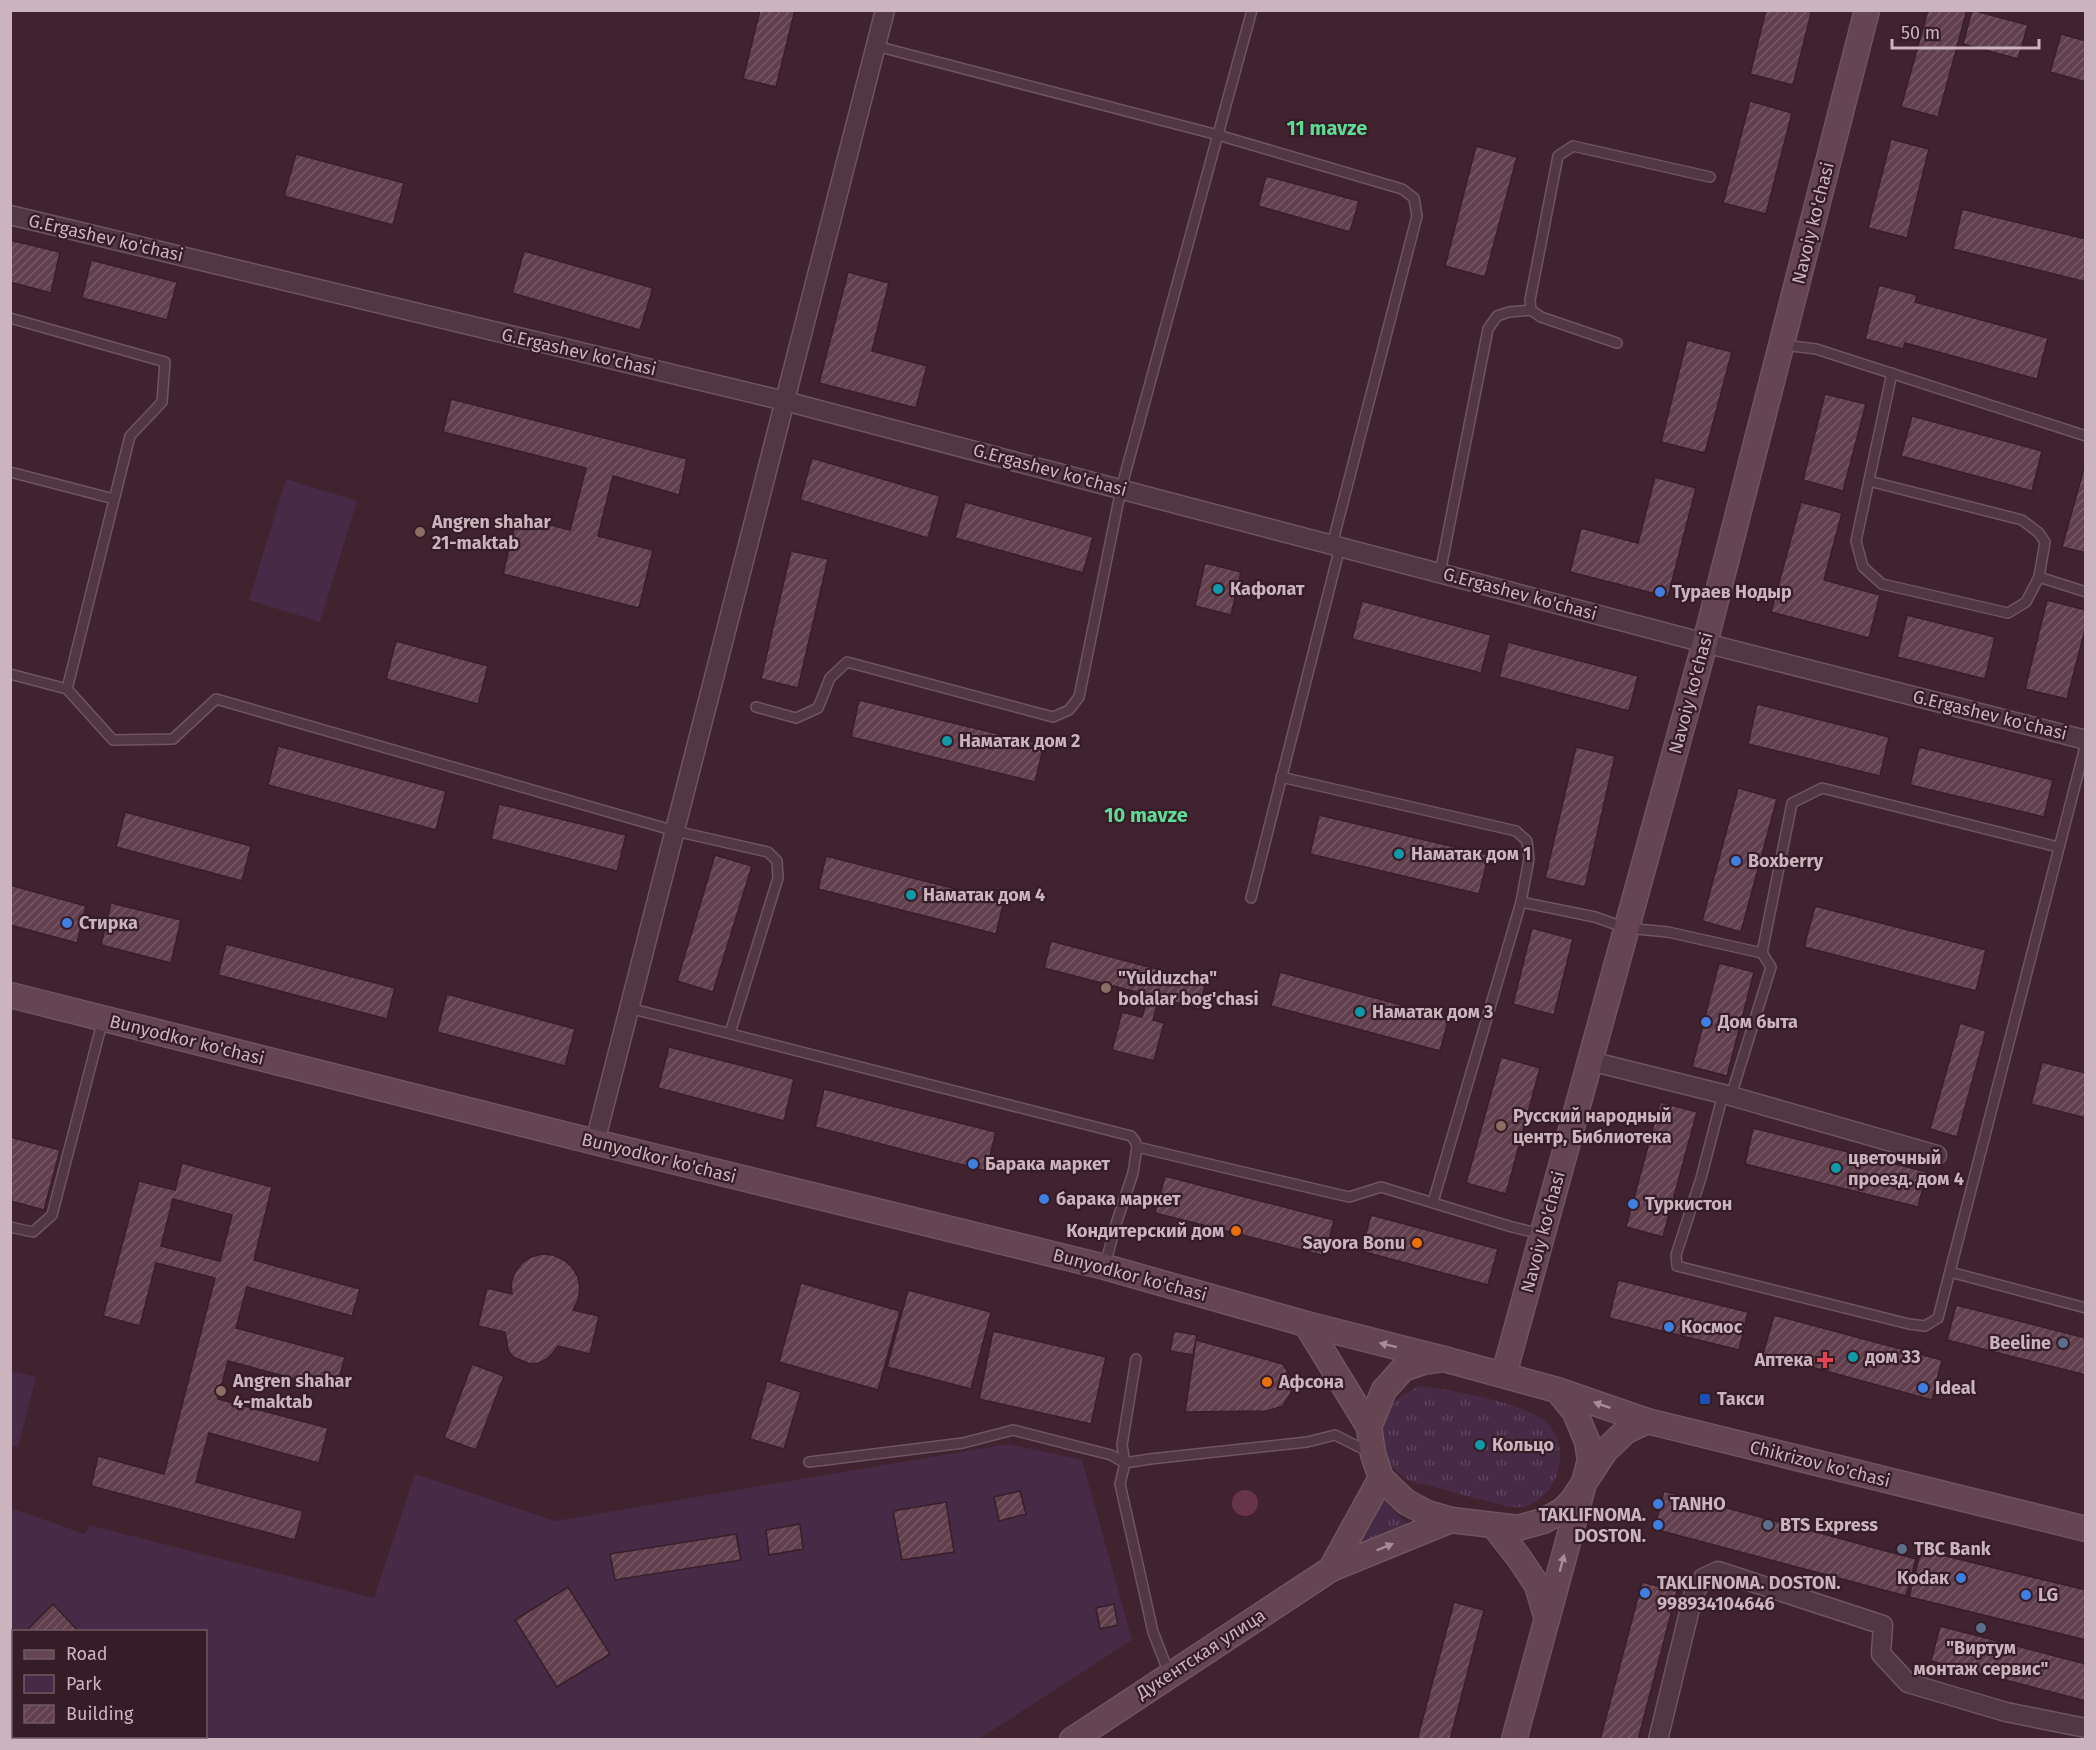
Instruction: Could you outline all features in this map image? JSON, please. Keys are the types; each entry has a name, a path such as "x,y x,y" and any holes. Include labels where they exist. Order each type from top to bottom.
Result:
{"main road":[{"name":"Navoiy ko'chasi","path":"1504,1374 1705,643 1867,10"},
{"name":"Bunyodkor ko'chasi","path":"10,995 1105,1267 1306,1324"},
{"path":"1306,1324 1504,1374 1557,1390 1575,1412 1587,1441 1590,1461 1514,1740"},
{"path":"1306,1324 1369,1427 1372,1454 1381,1478 1406,1502 1427,1513 1451,1520 1518,1528 1543,1521 1562,1511 1572,1501 1605,1451 1626,1431 1647,1421"},
{"path":"1369,1427 1384,1390 1403,1369 1423,1362 1444,1359"},
{"name":"Chikrizov ko'chasi","path":"1557,1390 1647,1421 2085,1529"},
{"path":"1331,1569 1381,1478"},
{"name":"Дукентская улица","path":"1072,1740 1331,1569 1451,1520"},
{"path":"1494,1526 1537,1585 1547,1619"}],"street":[{"path":"595,1142 885,10"},
{"name":"G.Ergashev ko'chasi","path":"10,215 785,401 2085,741"},
{"path":"1590,1061 1727,1095 1937,1155"},
{"path":"1659,1740 1693,1596 1703,1578 1718,1571 1883,1625 1881,1654 1908,1683 2006,1713 2085,1728"}],"lane":[{"path":"756,707 796,718 818,708 830,678 847,662 1053,717 1069,710 1079,697 1121,489 1252,10"},
{"path":"876,46 1218,135 1402,189 1414,198 1417,216 1251,898"},
{"path":"1531,310 1530,300 1558,156 1573,146 1710,177"},
{"path":"1440,573 1488,329 1497,316 1509,312 1531,310 1541,317 1617,343"},
{"path":"10,318 165,362 162,402 130,436 68,689"},
{"path":"1781,344 1816,349 2085,436"},
{"path":"1869,481 2022,520 2039,533 2045,542 2039,577 2026,602 2008,613 1882,584 1863,567 1856,541 1892,374"},
{"path":"10,472 114,499"},
{"path":"2039,577 2085,592"},
{"path":"10,674 68,689 113,740 173,739 216,699 675,831 768,852 777,861 778,878 730,1033"},
{"path":"2058,848 1822,788 1792,803 1762,953 1771,967 1676,1255 1677,1266 1910,1324 1925,1326 1938,1318 1950,1272 2058,848 2085,741"},
{"path":"1281,777 1516,831 1527,841 1529,859 1521,902 1433,1202"},
{"path":"1521,902 1595,917 1626,928 1668,932 1762,953"},
{"path":"629,1008 1126,1134 1135,1141 1137,1147 1133,1173 1105,1267"},
{"path":"10,1227 33,1232 52,1215 103,1018"},
{"path":"1137,1147 1348,1197 1381,1187 1542,1234"},
{"path":"1950,1272 2085,1308"},
{"path":"1136,1359 1122,1445 1125,1463 1120,1484 1153,1632 1170,1675"},
{"path":"809,1462 963,1443 1013,1430 1111,1455 1125,1463 1307,1442 1335,1435 1372,1454"}],"green space":[{"path":"286,479 357,501 320,622 249,600"},
{"path":"10,1371 36,1377 18,1447 11,1445"},
{"path":"1420,1386 1469,1394 1508,1404 1539,1417 1549,1425 1557,1438 1560,1453 1559,1468 1554,1482 1545,1494 1521,1507 1506,1506 1414,1482 1399,1473 1389,1462 1382,1449 1382,1427 1391,1406"},
{"path":"1008,1444 1082,1460 1132,1640 979,1739 11,1739 11,1508 85,1534 89,1525 374,1598 415,1474 555,1521"},
{"path":"1383,1500 1410,1526 1356,1545"}],"shaded area":[{"path":"1245,1490 1254,1494 1258,1503 1254,1512 1245,1516 1236,1512 1232,1503 1236,1494"}],"building":[{"path":"760,10 795,10 776,87 743,79"},
{"path":"1766,10 1812,10 1793,85 1750,74"},
{"path":"1928,10 1967,10 1938,117 1901,107"},
{"path":"1972,10 2028,25 2018,59 1963,44"},
{"path":"2061,34 2086,41 2086,82 2050,72"},
{"path":"1750,101 1792,113 1766,214 1723,203"},
{"path":"1891,139 1929,149 1907,238 1868,228"},
{"path":"1476,146 1517,157 1485,277 1445,266"},
{"path":"296,154 404,183 393,225 284,196"},
{"path":"1266,176 1359,201 1350,232 1258,206"},
{"path":"1962,209 2086,239 2086,282 1953,249"},
{"path":"10,240 60,252 51,293 10,282"},
{"path":"524,251 653,288 640,330 512,293"},
{"path":"91,260 177,282 167,320 82,298"},
{"path":"848,272 889,283 872,351 927,366 916,408 819,383"},
{"path":"1879,285 1917,295 1915,302 2048,338 2037,379 1905,343 1903,349 1865,339"},
{"path":"1687,340 1732,352 1705,453 1661,442"},
{"path":"1825,394 1866,404 1843,491 1803,480"},
{"path":"451,399 687,459 679,495 613,476 598,536 653,550 639,608 503,574 517,516 570,530 586,468 443,432"},
{"path":"1912,416 2042,451 2032,491 1901,456"},
{"path":"812,458 940,496 928,538 800,500"},
{"path":"2086,461 2086,553 2062,547"},
{"path":"1655,477 1696,488 1668,597 1570,572 1581,528 1638,543"},
{"path":"965,502 1093,537 1083,573 955,538"},
{"path":"1801,502 1842,513 1824,580 1880,595 1869,638 1771,612"},
{"path":"791,551 828,559 798,688 761,679"},
{"name":"Кафолат","path":"1205,563 1241,572 1231,615 1195,606"},
{"path":"2047,600 2086,610 2086,626 2067,699 2025,689"},
{"path":"1362,601 1491,635 1481,673 1352,639"},
{"path":"1907,615 1995,637 1985,679 1897,657"},
{"path":"396,641 488,666 478,704 386,679"},
{"path":"1508,642 1638,676 1629,711 1499,677"},
{"name":"Наматак дом 2","path":"859,700 1044,745 1035,782 851,737"},
{"path":"1757,704 1889,737 1880,776 1748,744"},
{"path":"278,746 446,791 436,830 268,785"},
{"path":"1576,747 1615,756 1585,887 1545,878"},
{"path":"1919,747 2053,780 2044,817 1910,785"},
{"path":"1738,788 1777,799 1741,932 1702,921"},
{"path":"499,804 626,835 617,871 491,839"},
{"path":"125,812 251,846 242,881 116,847"},
{"name":"Наматак дом 1","path":"1319,815 1489,855 1479,894 1310,854"},
{"path":"715,855 752,866 713,992 677,981"},
{"name":"Наматак дом 4","path":"826,856 1004,901 996,934 818,889"},
{"path":"10,885 86,906 77,943 10,925"},
{"path":"111,903 181,920 171,963 101,945"},
{"path":"1815,906 1986,950 1976,991 1804,947"},
{"path":"1532,928 1573,939 1554,1015 1513,1004"},
{"path":"1051,941 1206,982 1199,1009 1159,998 1153,1020 1164,1023 1154,1061 1112,1050 1122,1012 1142,1017 1148,995 1044,968"},
{"path":"226,944 395,988 387,1019 218,975"},
{"path":"1719,963 1754,972 1727,1076 1692,1067"},
{"name":"Наматак дом 3","path":"1280,972 1449,1018 1440,1051 1271,1006"},
{"path":"447,994 575,1029 565,1066 437,1032"},
{"path":"1960,1023 1986,1031 1957,1137 1930,1129"},
{"path":"669,1047 794,1079 784,1121 658,1088"},
{"path":"1501,1057 1540,1068 1506,1194 1466,1183"},
{"path":"2042,1062 2086,1073 2086,1118 2031,1104"},
{"path":"824,1089 996,1132 986,1171 815,1127"},
{"path":"1660,1102 1697,1112 1663,1237 1626,1227"},
{"name":"цветочный проезд. дом 4","path":"1753,1128 1927,1172 1918,1207 1745,1164"},
{"path":"10,1137 60,1150 44,1210 10,1201"},
{"path":"182,1163 272,1187 254,1260 360,1289 352,1316 247,1287 236,1328 345,1357 336,1390 228,1361 218,1399 328,1428 319,1463 209,1433 196,1482 303,1511 295,1540 91,1486 98,1456 164,1474 215,1278 156,1263 140,1326 103,1316 139,1181 175,1190","holes":["173,1199 232,1215 220,1261 161,1246"]},
{"path":"1165,1176 1334,1220 1325,1256 1155,1213"},
{"path":"1371,1215 1498,1249 1488,1285 1361,1251"},
{"path":"542,1254 553,1255 564,1260 578,1277 580,1289 573,1310 599,1316 590,1354 558,1346 547,1359 530,1364 513,1357 508,1350 505,1332 478,1326 487,1288 512,1294 511,1283 515,1272 531,1257"},
{"path":"1618,1280 1748,1312 1739,1350 1609,1318"},
{"path":"801,1283 900,1311 878,1390 779,1362"},
{"path":"908,1290 991,1312 971,1389 887,1367"},
{"path":"1956,1305 2086,1338 2086,1375 1947,1340"},
{"name":"дом 33","path":"1774,1315 1942,1360 1932,1400 1763,1354"},
{"path":"993,1331 1106,1357 1091,1424 979,1399"},
{"path":"1174,1331 1197,1335 1193,1355 1170,1351"},
{"path":"1196,1340 1283,1364 1292,1379 1291,1393 1283,1406 1267,1411 1185,1412"},
{"path":"472,1364 504,1376 476,1450 444,1438"},
{"path":"767,1381 801,1392 784,1449 750,1439"},
{"path":"1020,1491 1026,1514 999,1521 994,1497"},
{"path":"1664,1491 1916,1559 1906,1596 1654,1529"},
{"path":"946,1502 954,1552 902,1560 893,1511"},
{"path":"800,1524 803,1549 769,1555 766,1530"},
{"path":"736,1534 741,1560 615,1580 610,1554"},
{"path":"1921,1550 2086,1590 2086,1640 1909,1597"},
{"path":"1642,1582 1677,1591 1638,1740 1600,1740"},
{"path":"568,1587 610,1654 557,1687 515,1620"},
{"path":"1454,1602 1484,1610 1450,1740 1417,1740"},
{"path":"53,1604 77,1630 27,1630"},
{"path":"1114,1604 1118,1625 1100,1629 1096,1608"},
{"path":"1940,1626 2086,1664 2086,1701 1931,1661"},
{"path":"12,1644 12,1704 10,1705 10,1645"}],"place":[{"name":"Angren shahar 21-maktab","path":"420,532"},
{"name":"Кафолат","path":"1218,589"},
{"name":"Тураев Нодыр","path":"1660,592"},
{"name":"Наматак дом 2","path":"947,741"},
{"name":"Наматак дом 1","path":"1399,854"},
{"name":"Boxberry","path":"1736,861"},
{"name":"Наматак дом 4","path":"911,895"},
{"name":"Стирка","path":"67,923"},
{"name":"\"Yulduzcha\" bolalar bog'chasi","path":"1106,988"},
{"name":"Наматак дом 3","path":"1360,1012"},
{"name":"Дом быта","path":"1706,1022"},
{"name":"Русский народный центр, Библиотека","path":"1501,1126"},
{"name":"Барака маркет","path":"973,1164"},
{"name":"цветочный проезд. дом 4","path":"1836,1168"},
{"name":"барака маркет","path":"1044,1199"},
{"name":"Туркистон","path":"1633,1204"},
{"name":"Кондитерский дом","path":"1236,1231"},
{"name":"Sayora Bonu","path":"1417,1243"},
{"name":"Космос","path":"1669,1327"},
{"name":"Beeline","path":"2063,1343"},
{"name":"дом 33","path":"1853,1357"},
{"name":"Аптека","path":"1825,1360"},
{"name":"Афсона","path":"1267,1382"},
{"name":"Ideal","path":"1923,1388"},
{"name":"Angren shahar 4-maktab","path":"221,1391"},
{"name":"Такси","path":"1705,1399"},
{"name":"Кольцо","path":"1480,1445"},
{"name":"TANHO","path":"1658,1504"},
{"name":"TAKLIFNOMA. DOSTON.","path":"1658,1525"},
{"name":"BTS Express","path":"1768,1525"},
{"name":"TBC Bank","path":"1902,1549"},
{"name":"Kodaк","path":"1961,1578"},
{"name":"TAKLIFNOMA. DOSTON. 998934104646","path":"1645,1593"},
{"name":"LG","path":"2026,1595"},
{"name":"\"Виртум монтаж сервис\"","path":"1981,1628"}],"district":[{"name":"11 mavze","path":"1327,128"},
{"name":"10 mavze","path":"1146,815"}]}
